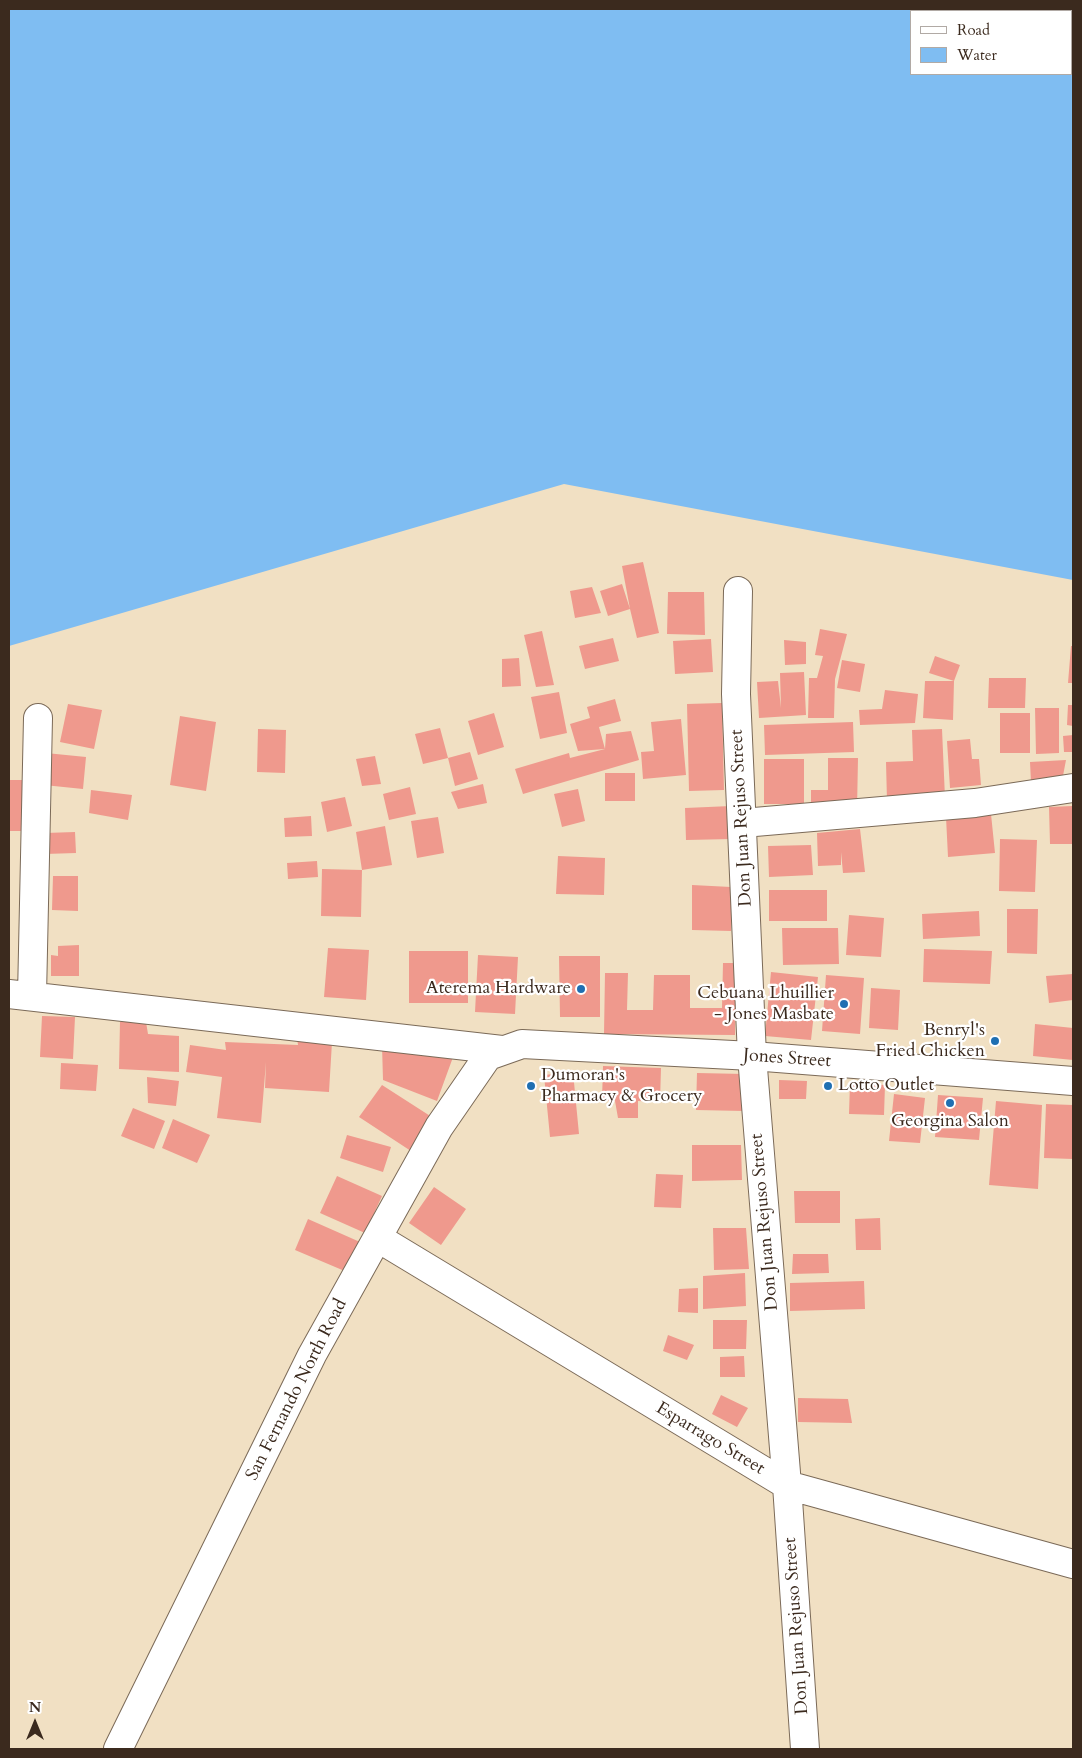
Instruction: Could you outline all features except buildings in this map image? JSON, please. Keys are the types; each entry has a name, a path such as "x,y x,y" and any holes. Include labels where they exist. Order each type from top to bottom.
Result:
{"street":[{"name":"Don Juan Rejuso Street","path":"738,592 736,694 752,1056 787,1485 805,1749"},
{"path":"38,718 20,995 502,1050"},
{"path":"743,823 975,803 1073,788"},
{"name":"Jones Street","path":"502,1050 522,1044 752,1056 1073,1081"},
{"name":"San Fernando North Road","path":"118,1749 312,1355 439,1128 488,1056 502,1050"},
{"name":"Esparrago Street","path":"378,1238 787,1485 1073,1564"}],"water":[{"path":"9,9 1073,9 1073,580 564,484 9,646"}],"place":[{"name":"Aterema Hardware","path":"581,989"},
{"name":"Cebuana Lhuillier - Jones Masbate","path":"844,1004"},
{"name":"Benryl's Fried Chicken","path":"995,1041"},
{"name":"Dumoran's Pharmacy & Grocery","path":"531,1086"},
{"name":"Lotto Outlet","path":"828,1086"},
{"name":"Georgina Salon","path":"950,1103"}]}
